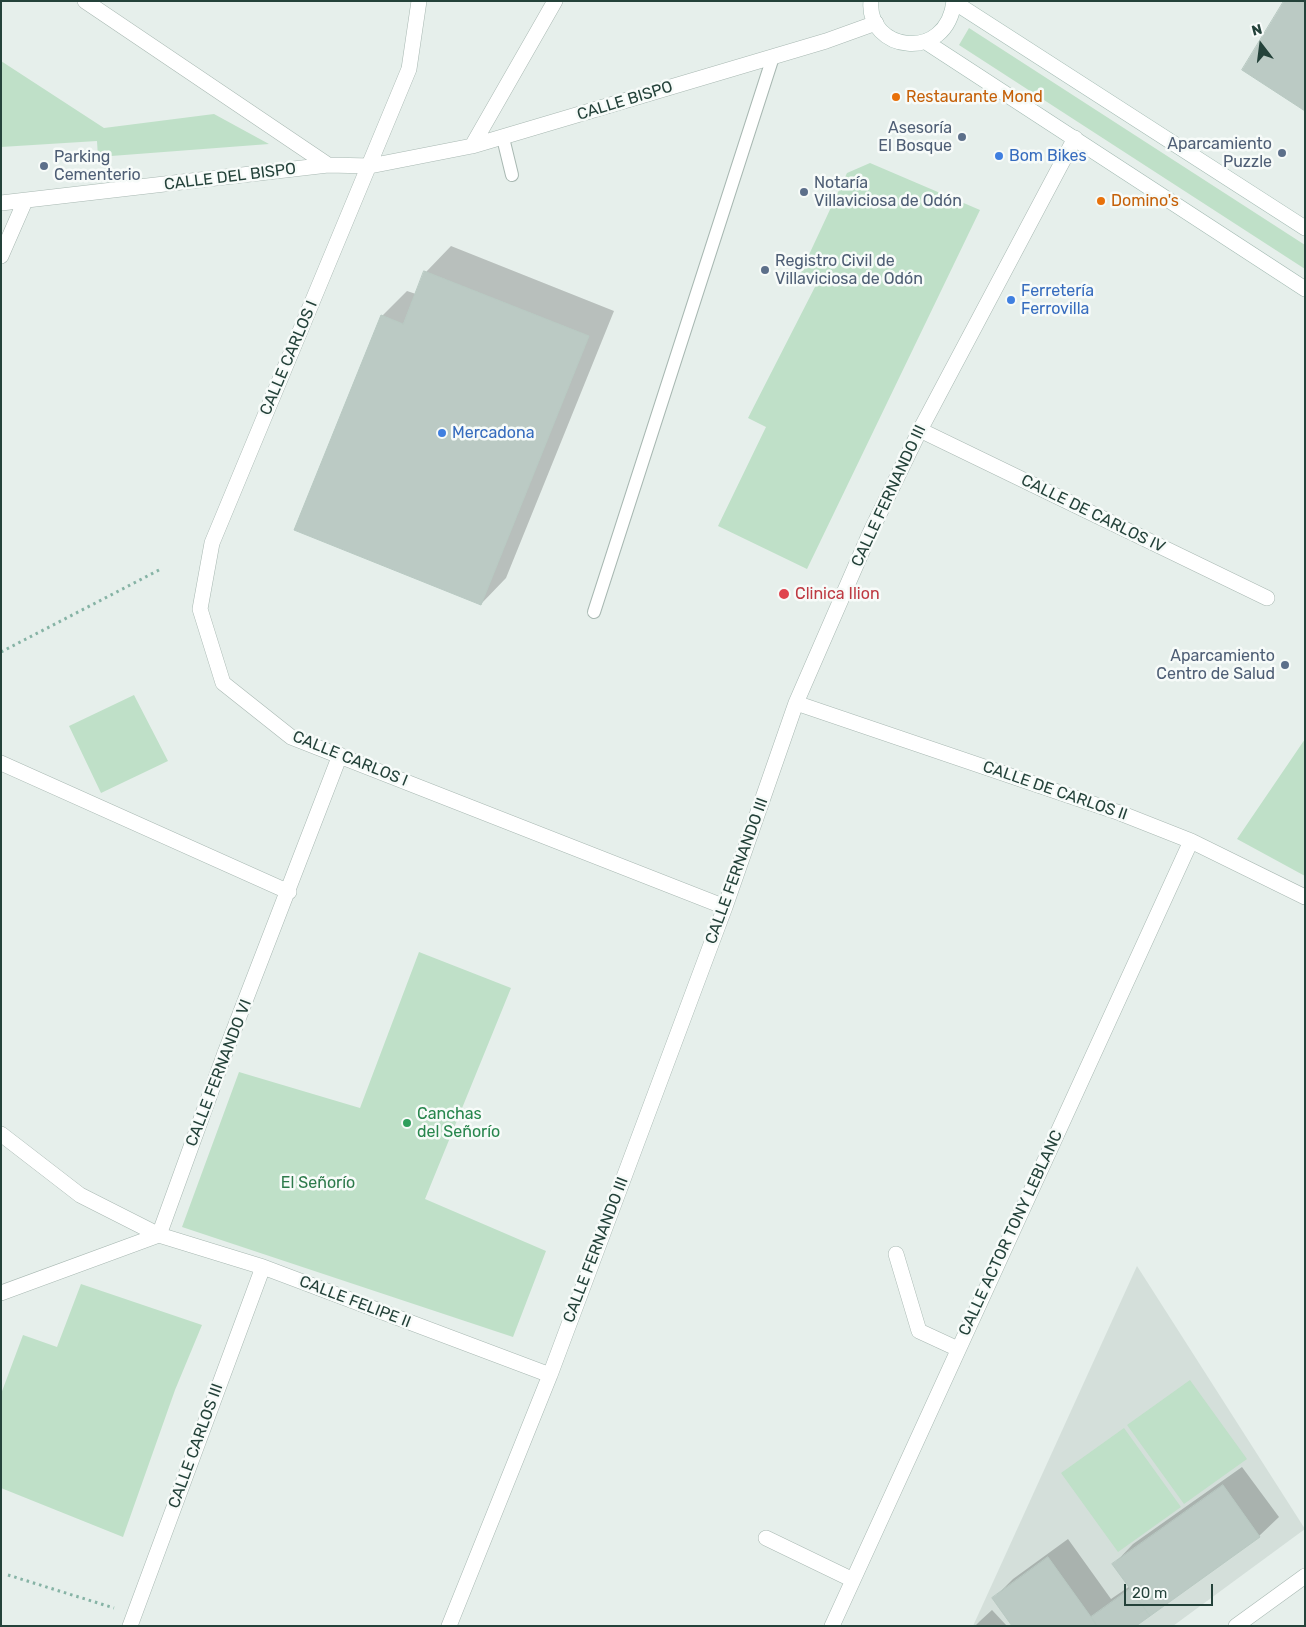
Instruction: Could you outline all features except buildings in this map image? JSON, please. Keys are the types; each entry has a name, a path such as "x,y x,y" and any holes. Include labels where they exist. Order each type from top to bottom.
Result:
{"street":[{"path":"85,1 328,165"},
{"name":"CALLE CARLOS I","path":"419,1 409,69 212,543 200,609 223,683 290,737 725,907"},
{"path":"472,146 555,1"},
{"path":"868,3 876,23 883,33 893,39 915,44 926,42 941,33 951,19 954,2 1305,228"},
{"name":"CALLE BISPO","path":"370,166 503,138 773,57 876,23"},
{"path":"926,42 1305,289"},
{"name":"CALLE FERNANDO III","path":"449,1626 550,1375 725,907 796,703 870,533 920,430 1075,138"},
{"name":"CALLE DEL BISPO","path":"1,203 328,165 370,166"},
{"path":"1,256 26,201"},
{"name":"CALLE DE CARLOS IV","path":"920,430 1267,598"},
{"name":"CALLE DE CARLOS II","path":"796,703 1120,812 1191,840 1305,897"},
{"name":"CALLE FERNANDO VI","path":"159,1235 226,1053 340,755"},
{"path":"1,763 289,892"},
{"name":"CALLE ACTOR TONY LEBLANC","path":"832,1626 1191,840"},
{"name":"CALLE FELIPE II","path":"1,1134 80,1195 159,1235 263,1267 550,1375"},
{"path":"1,1292 159,1235"},
{"path":"896,1254 919,1331 958,1349"},
{"name":"CALLE CARLOS III","path":"134,1622 263,1267"},
{"path":"766,1538 853,1580"},
{"path":"1236,1626 1305,1576"}],"lane":[{"path":"594,612 773,57"},
{"path":"503,138 512,175"}],"path":[{"path":"1,652 161,568"},
{"path":"8,1575 134,1622"}],"shaded area":[{"path":"1137,1266 1305,1529 1173,1626 973,1626"}],"green space":[{"path":"969,28 1305,245 1305,269 959,45"},
{"path":"1,61 104,128 214,114 269,144 98,157 97,141 1,147"},
{"path":"870,163 980,210 807,569 718,526 766,427 748,418 818,281 800,274 847,173"},
{"path":"134,695 168,761 101,793 69,726"},
{"path":"1305,739 1305,876 1237,839"},
{"name":"El Señorío","path":"419,952 511,988 425,1199 546,1251 513,1337 182,1227 239,1072 360,1108"},
{"path":"81,1284 202,1325 175,1390 123,1537 1,1488 1,1394 23,1335 57,1347"},
{"path":"1190,1380 1247,1459 1184,1504 1127,1425"},
{"path":"1124,1428 1181,1507 1118,1552 1061,1473"}],"place":[{"name":"Restaurante Mond","path":"896,97"},
{"name":"Asesoría El Bosque","path":"962,137"},
{"name":"Aparcamiento Puzzle","path":"1282,153"},
{"name":"Bom Bikes","path":"999,156"},
{"name":"Parking Cementerio","path":"44,166"},
{"name":"Notaría Villaviciosa de Odón","path":"804,192"},
{"name":"Domino's","path":"1101,201"},
{"name":"Registro Civil de Villaviciosa de Odón","path":"765,270"},
{"name":"Ferretería Ferrovilla","path":"1011,300"},
{"name":"Mercadona","path":"442,433"},
{"name":"Clinica Ilion","path":"784,594"},
{"name":"Aparcamiento Centro de Salud","path":"1285,665"},
{"name":"Canchas del Señorío","path":"407,1123"}]}
